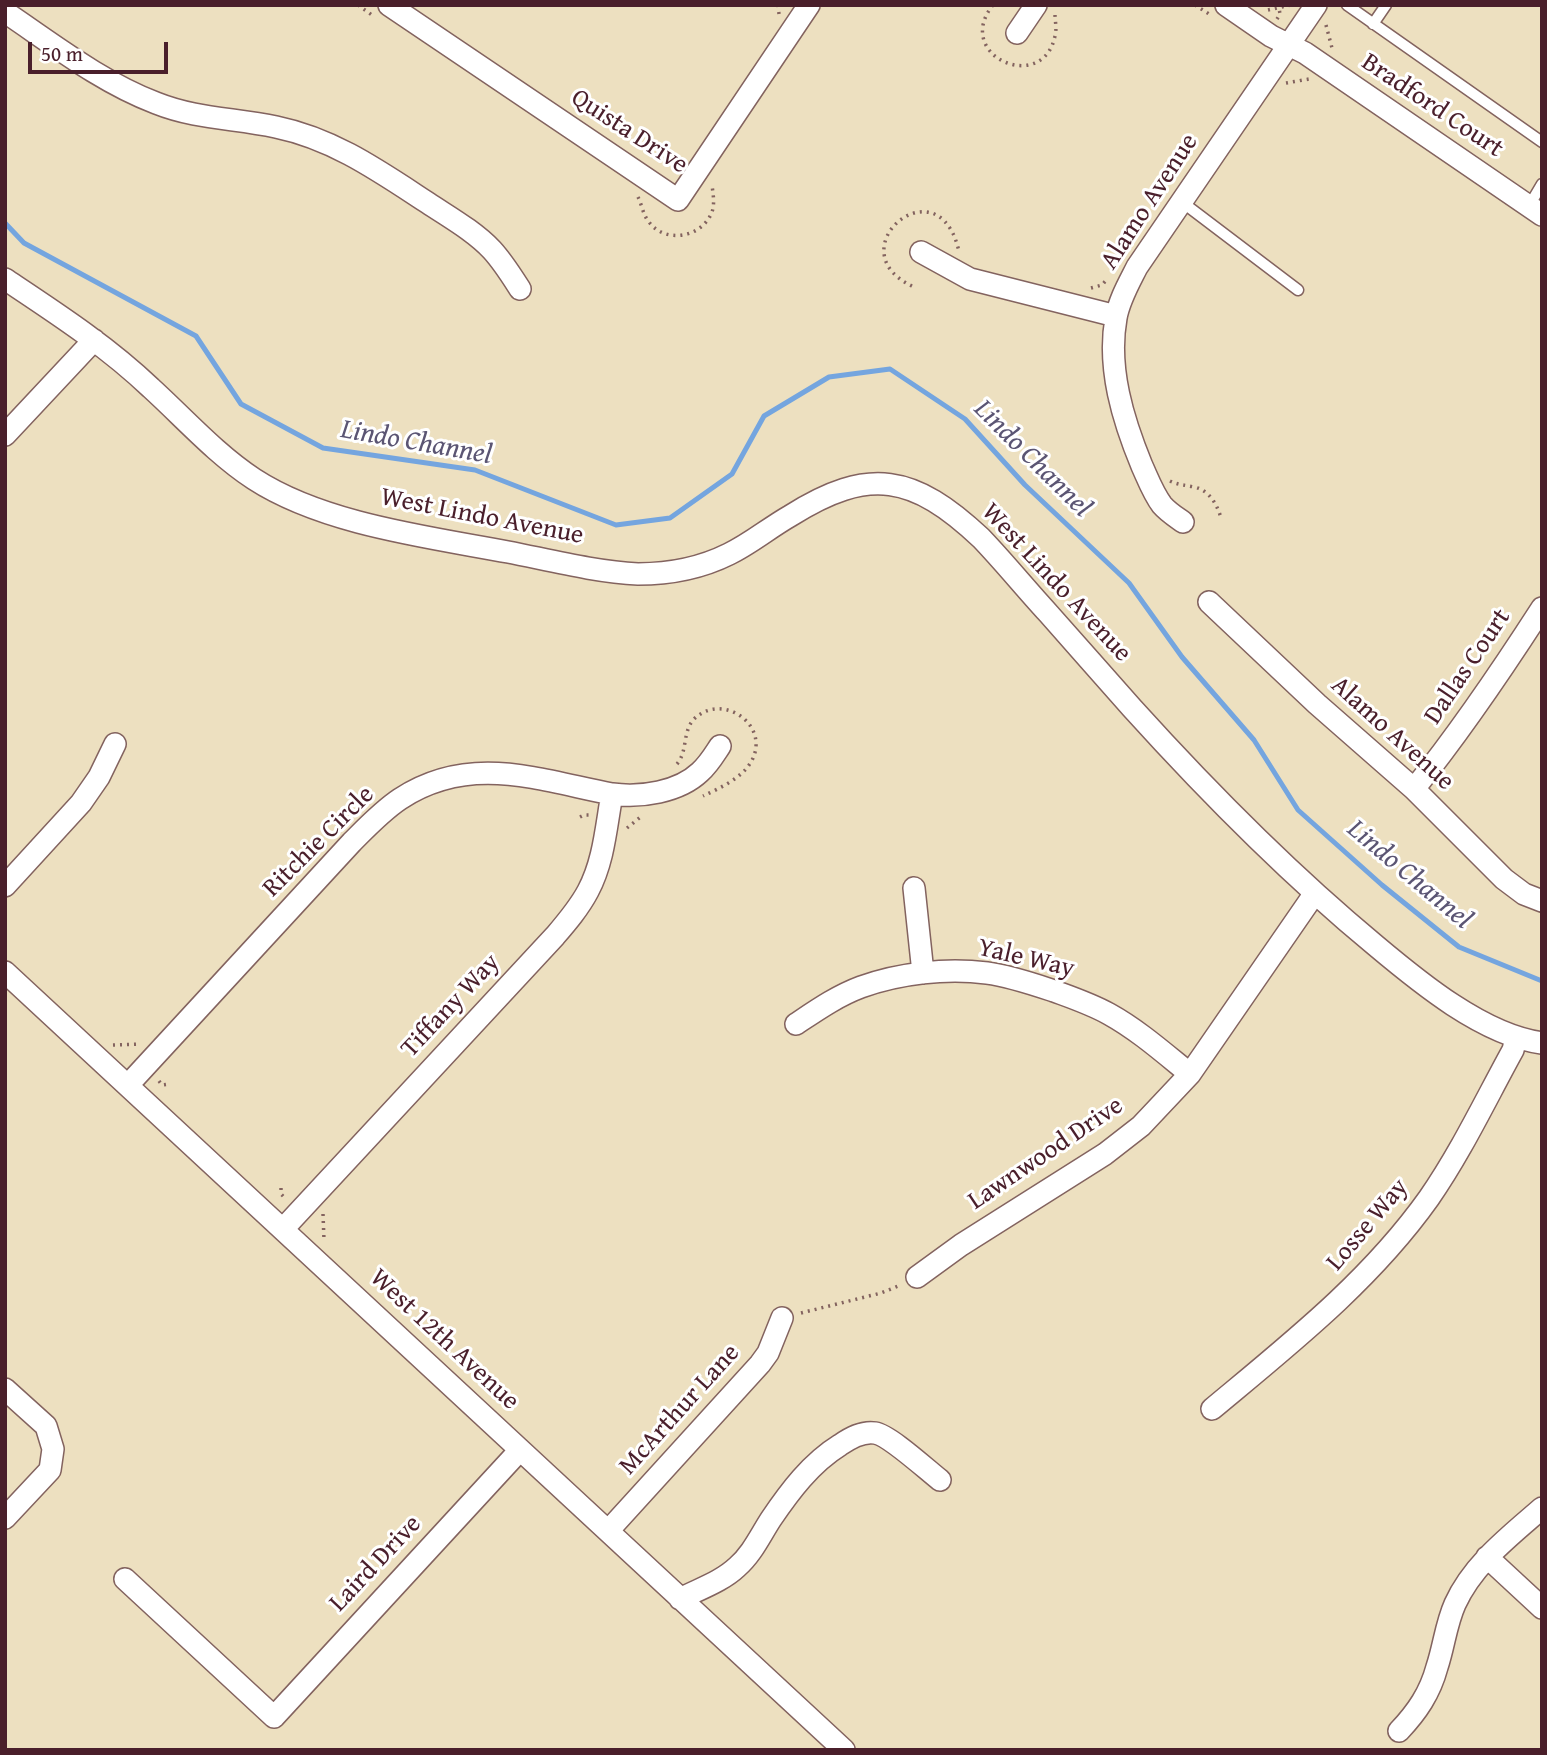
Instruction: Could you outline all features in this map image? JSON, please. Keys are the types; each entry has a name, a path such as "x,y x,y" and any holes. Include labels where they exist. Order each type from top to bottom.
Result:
{"street":[{"name":"Quista Drive","path":"383,11 678,200 808,5"},
{"path":"1017,33 1036,5"},
{"path":"5,12 109,81 157,104 204,117 276,127 325,141 347,152 478,237 502,261 520,289"},
{"name":"Bradford Court","path":"1220,12 1305,53 1535,211"},
{"name":"Alamo Avenue","path":"1183,522 1163,506 1156,495 1128,427 1116,377 1116,316 1125,290 1137,268 1289,45 1321,14"},
{"path":"920,252 970,279 1116,316"},
{"name":"West Lindo Avenue","path":"5,279 94,340 151,387 239,469 273,491 351,519 520,555 627,573 654,574 680,571 727,555 804,506 839,490 874,483 896,485 918,492 943,505 981,538 1135,711 1315,893 1428,988 1463,1011 1516,1038 1542,1043"},
{"path":"5,435 94,340"},
{"name":"Alamo Avenue","path":"1209,602 1317,704 1414,789 1504,879 1524,894 1542,901"},
{"name":"Dallas Court","path":"1414,789 1445,751 1504,668 1542,608"},
{"path":"5,886 81,803 99,777 115,744"},
{"name":"Ritchie Circle","path":"128,1085 352,842 386,810 418,789 455,777 495,772 533,777 612,794 643,794 675,787 688,781 699,773 720,746"},
{"name":"Tiffany Way","path":"283,1229 547,944 578,907 596,874 612,794"},
{"path":"914,888 923,973"},
{"name":"Lawnwood Drive","path":"917,1277 961,1245 1105,1154 1159,1109 1190,1074 1315,893"},
{"name":"West 12th Avenue","path":"5,972 844,1750"},
{"name":"Yale Way","path":"796,1024 830,1002 861,987 923,973 987,973 1029,983 1093,1006 1119,1020 1190,1074"},
{"name":"Losse Way","path":"1212,1409 1335,1304 1402,1233 1456,1154 1513,1050 1516,1038"},
{"name":"McArthur Lane","path":"608,1531 760,1364 782,1318"},
{"path":"5,1389 46,1426 53,1449 50,1469 5,1518"},
{"path":"680,1599 719,1580 737,1567 754,1548 804,1475 832,1450 854,1436 864,1433 879,1434 940,1480"},
{"name":"Laird Drive","path":"125,1579 274,1717 520,1450"},
{"path":"1399,1731 1426,1698 1437,1668 1448,1622 1463,1589 1487,1557 1542,1508"},
{"path":"1487,1557 1542,1608"}],"lane":[{"path":"1347,5 1542,142"},
{"path":"1373,24 1386,5"},
{"path":"1535,211 1542,184"},
{"path":"1182,202 1298,290"}],"path":[{"path":"358,5 383,11"},
{"path":"778,5 779,17"},
{"path":"1195,5 1220,12"},
{"path":"1265,11 1292,5"},
{"path":"1321,14 1331,47"},
{"path":"634,191 640,199 645,217 654,228 679,236 698,229 709,218 715,178"},
{"path":"912,286 895,276 885,255 887,234 903,217 926,213 942,219 951,230 963,257"},
{"path":"1087,289 1102,285 1110,275"},
{"path":"670,768 682,757 686,733 695,718 702,713 724,708 733,710 747,720 756,742 751,764 728,783 693,800"},
{"path":"624,835 626,829 645,813"},
{"path":"108,1042 111,1045 139,1044 146,1037"},
{"path":"329,1247 324,1240 323,1215 331,1206"},
{"path":"782,1318 881,1293 917,1277"}],"waterway":[{"name":"Lindo Channel","path":"5,223 24,243 196,336 241,404 323,448 475,470 616,525 670,518 732,474 764,416 829,377 890,369 965,419 1025,485 1129,583 1182,657 1254,740 1298,810 1382,885 1459,947 1542,981"}]}
